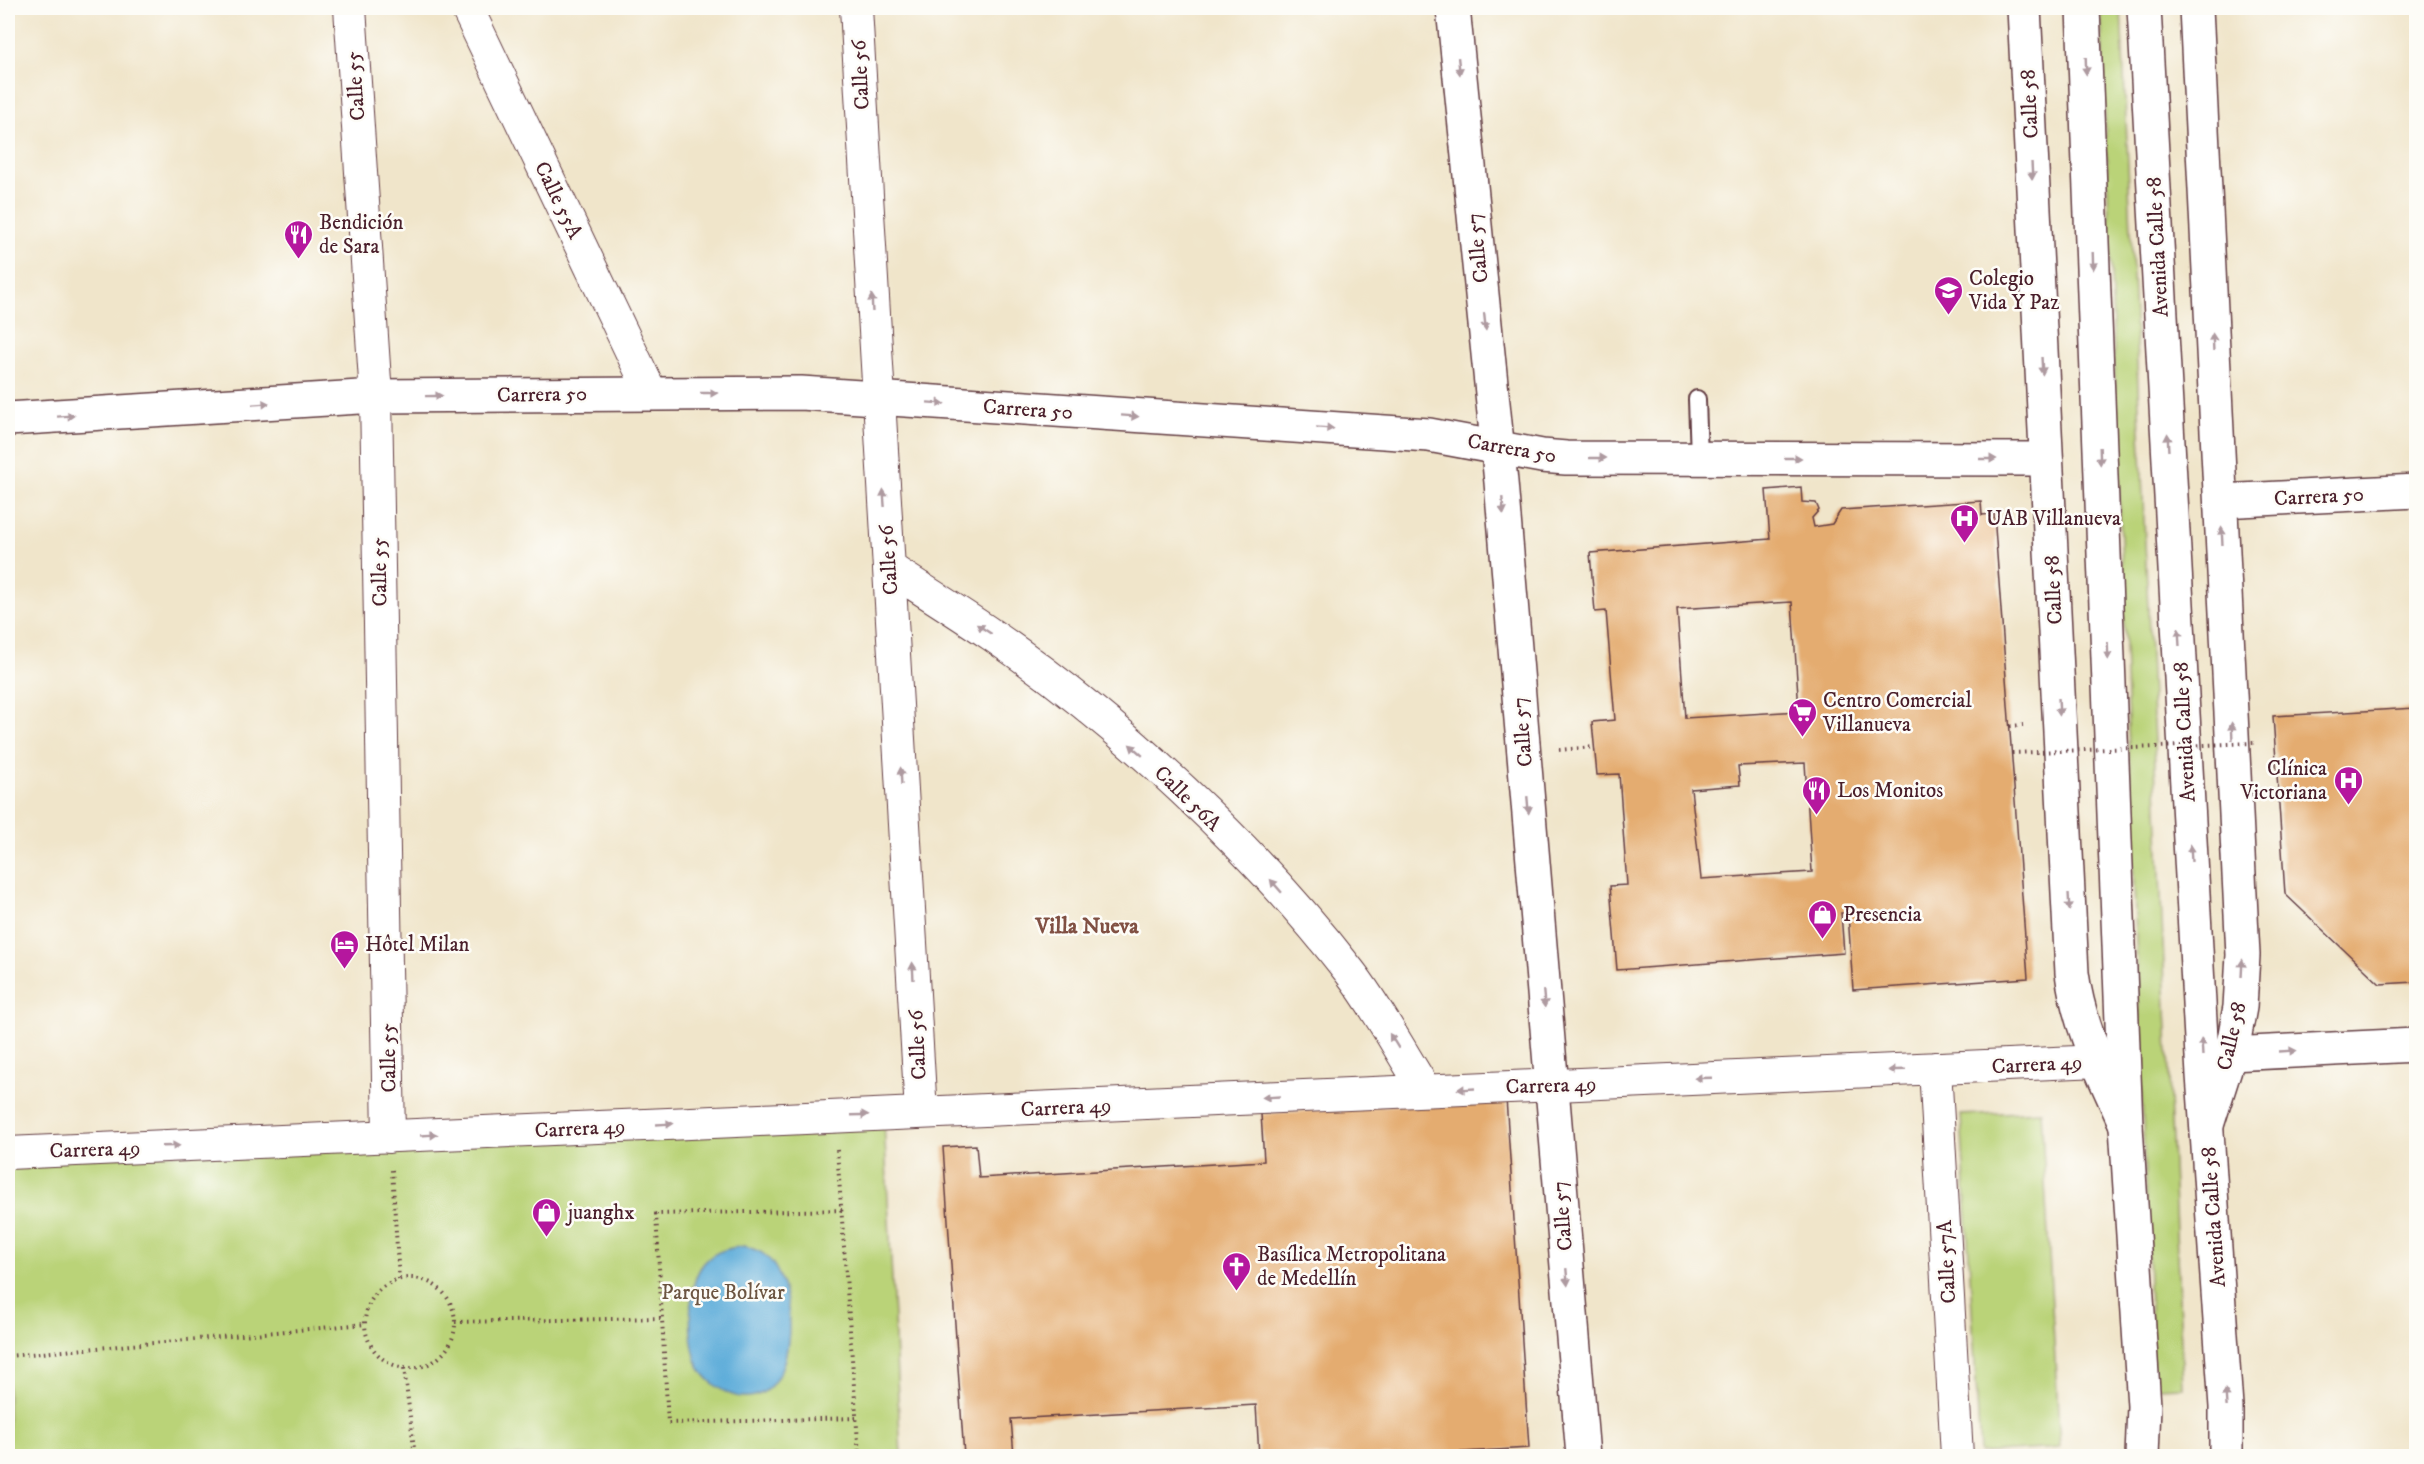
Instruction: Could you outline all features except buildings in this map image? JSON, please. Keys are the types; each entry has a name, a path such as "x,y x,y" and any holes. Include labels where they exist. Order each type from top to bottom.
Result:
{"street":[{"name":"Calle 55","path":"350,8 376,396 389,1137"},
{"name":"Calle 55A","path":"467,8 651,393"},
{"name":"Calle 56","path":"856,8 921,1113"},
{"name":"Calle 57","path":"1453,8 1498,447 1583,1456"},
{"name":"Calle 58","path":"2024,8 2072,973 2076,1004 2110,1060"},
{"path":"2084,8 2110,1060 2126,1126 2144,1406 2142,1456"},
{"name":"Avenida Calle 58","path":"2144,8 2206,1126 2226,1407 2226,1456"},
{"name":"Calle 58","path":"2196,8 2242,955 2240,1007 2230,1054 2206,1126"},
{"name":"Carrera 50","path":"8,419 376,396 801,393 878,400 1429,435 1566,458 2046,459"},
{"name":"Carrera 50","path":"2221,501 2416,491"},
{"name":"Calle 56A","path":"889,568 993,635 1082,703 1183,792 1270,879 1351,973 1425,1090"},
{"path":"2230,1054 2416,1045"},
{"name":"Carrera 49","path":"8,1153 2110,1060"},
{"name":"Calle 57A","path":"1935,1068 1957,1456"}],"lane":[{"path":"1697,399 1699,458"}],"path":[{"path":"2010,726 2030,725"},
{"path":"2012,753 2254,742"},
{"path":"1552,750 1594,747"},
{"path":"835,1117 859,1456"},
{"path":"389,1137 399,1279"},
{"path":"842,1210 656,1214 668,1423 856,1418"},
{"path":"413,1278 437,1287 446,1297 455,1322 449,1347 440,1357 429,1364 404,1368 389,1363 376,1353 368,1340 364,1324 366,1312 378,1291 399,1279 413,1278"},
{"path":"455,1322 662,1318"},
{"path":"8,1356 364,1324"},
{"path":"404,1368 416,1456"}],"green space":[{"path":"2101,8 2121,8 2183,1387 2153,1388"},
{"path":"2041,1111 2060,1448 1980,1453 1961,1115"},
{"name":"Parque Bolívar","path":"884,1121 901,1456 8,1456 8,1161"}],"water":[{"path":"745,1246 762,1253 775,1267 784,1287 789,1336 785,1360 776,1379 762,1393 744,1397 722,1390 709,1380 699,1367 691,1337 691,1310 694,1283 704,1263 718,1252"}],"place":[{"name":"Bendición de Sara","path":"298,260"},
{"name":"Colegio Vida Y Paz","path":"1948,316"},
{"name":"UAB Villanueva","path":"1965,544"},
{"name":"Centro Comercial Villanueva","path":"1802,738"},
{"name":"Clínica Victoriana","path":"2348,806"},
{"name":"Los Monitos","path":"1816,816"},
{"name":"Presencia","path":"1822,940"},
{"name":"Hôtel Milan","path":"344,970"},
{"name":"juanghx","path":"547,1238"},
{"name":"Basílica Metropolitana de Medellín","path":"1236,1292"}],"district":[{"name":"Villa Nueva","path":"1087,925"}]}
